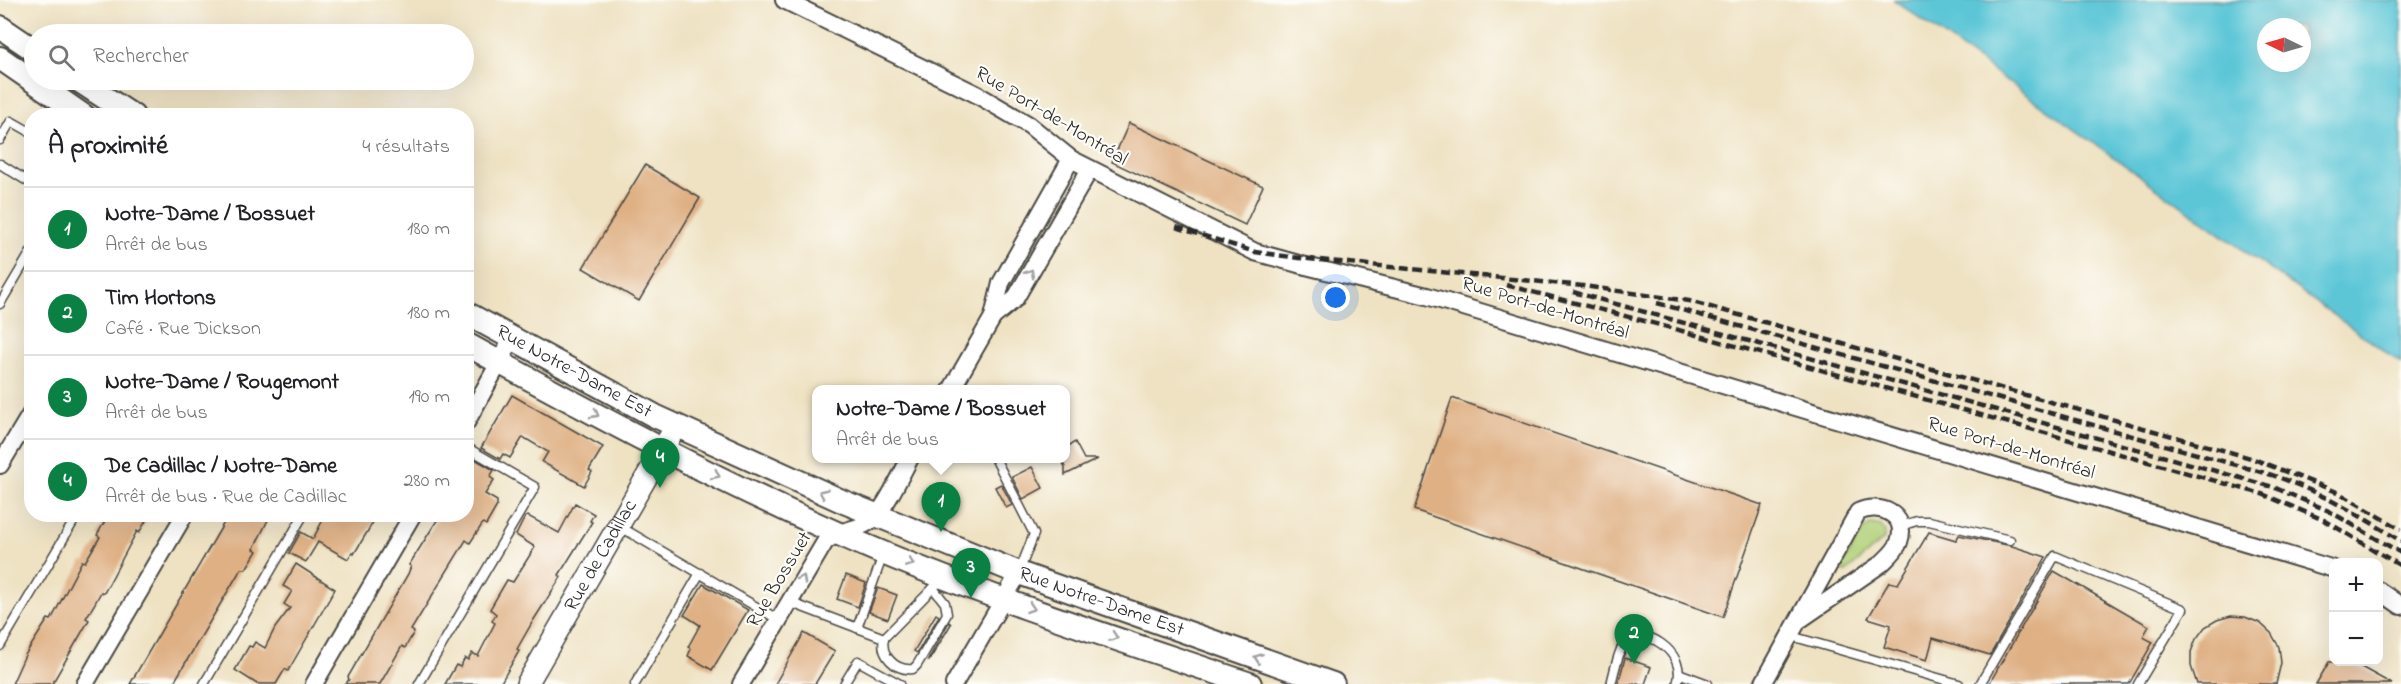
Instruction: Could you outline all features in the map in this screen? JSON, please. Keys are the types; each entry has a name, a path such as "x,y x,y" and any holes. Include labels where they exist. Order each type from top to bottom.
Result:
{"main road":[{"path":"0,27 24,43"},
{"path":"0,58 24,75"},
{"path":"46,90 72,108"},
{"path":"93,90 121,108"},
{"name":"Rue Notre-Dame Est","path":"474,318 676,426 844,502 1283,676 1333,684"},
{"name":"Rue Notre-Dame Est","path":"474,348 663,449 884,553 939,583 1004,599 1250,684"}],"street":[{"name":"Rue Port-de-Montréal","path":"784,0 976,94 1029,125 1071,159 1255,252 1427,296 2329,567"},
{"path":"954,385 993,317 1001,283 1071,159"},
{"path":"993,317 1015,299 1090,169"},
{"path":"474,409 513,339"},
{"path":"0,465 24,425"},
{"name":"Rue de Cadillac","path":"527,684 676,426"},
{"path":"877,515 908,463"},
{"path":"1763,684 1801,619 1858,512 1868,507 1890,511 1899,519 1899,543 1892,554 1801,619"},
{"name":"Rue Bossuet","path":"741,684 819,550 837,532 861,526 877,515"},
{"path":"85,684 180,522"},
{"path":"314,684 408,522"},
{"path":"954,684 1019,573"},
{"path":"2383,593 2401,606"}],"lane":[{"path":"0,140 12,121 24,128"},
{"path":"0,164 24,179"},
{"path":"0,304 24,264"},
{"path":"419,684 534,487 474,452"},
{"path":"997,463 1034,534 1019,573"},
{"path":"1900,526 1917,521 1929,521 2010,540"},
{"path":"0,646 73,522"},
{"path":"204,684 299,522"},
{"path":"620,526 779,620"},
{"path":"857,628 884,553"},
{"path":"1980,684 2055,556 2183,609 2138,684"},
{"path":"634,684 699,573"},
{"path":"939,583 947,614 913,669 902,668 885,657 884,638 939,583"},
{"path":"789,602 884,638"},
{"path":"1611,684 1624,643 1631,636 1636,635 1665,645 1674,655 1681,674 1677,684"},
{"path":"1791,636 1959,684"},
{"path":"844,684 858,661 900,684"},
{"path":"1681,674 1708,684"}],"green space":[{"path":"1871,524 1881,526 1885,532 1884,539 1846,572 1841,571 1862,531"}],"water":[{"path":"1894,0 2401,0 2401,363"}],"building":[{"path":"1129,123 1263,186 1245,225 1112,162"},
{"path":"645,165 700,198 639,301 583,268"},
{"path":"512,395 603,447 589,470 592,472 584,486 542,462 548,452 523,437 510,458 503,454 500,459 481,448"},
{"path":"1452,398 1762,505 1723,617 1414,510"},
{"path":"1075,442 1084,459 1098,459 1065,475 1063,463 1070,463 1070,445"},
{"path":"474,460 494,470 490,477 494,480 485,494 497,501 497,506 486,525 483,523 470,543 466,540 411,630 414,632 405,648 402,646 380,684 346,684 408,574 411,566 409,565 436,522 474,522"},
{"path":"1032,467 1043,488 1023,499 1012,477"},
{"path":"1001,484 1012,505 1006,508 995,487"},
{"path":"575,503 594,514 590,521 592,522 559,575 561,577 517,649 519,651 500,684 445,684 456,665 460,667 465,658 468,660 472,653 478,656 495,623 492,621 496,614 490,609 507,580 513,582 535,547 516,535 525,517 528,516 559,533"},
{"path":"104,522 145,522 139,533 137,531 104,593 101,592 86,618 89,620 52,684 12,684 25,655 48,619 51,620 82,561 85,562 100,537 97,535"},
{"path":"224,522 267,522 255,546 254,549 257,551 246,569 241,569 173,684 130,684"},
{"path":"322,522 373,522 354,554 352,552 348,559 318,542 306,562 289,553 301,532 313,539"},
{"path":"1929,532 1956,540 1959,535 2012,546 2046,557 1990,655 1933,638 1927,660 1884,647 1891,625 1868,618 1889,582 1898,584"},
{"path":"296,564 335,589 288,671 285,669 276,684 257,684 235,670 249,646 252,647 255,642 265,648 275,628 290,608 284,604 292,591 283,586"},
{"path":"2054,571 2149,626 2143,637 2153,642 2129,684 1989,684"},
{"path":"846,575 866,583 858,607 837,599"},
{"path":"703,584 748,610 712,670 688,656 691,649 688,647 700,625 684,615"},
{"path":"878,588 897,595 888,619 869,612"},
{"path":"936,614 939,616 917,653 914,651"},
{"path":"2231,616 2245,617 2260,623 2271,633 2279,647 2281,663 2276,684 2197,684 2191,666 2191,652 2196,639 2205,627"},
{"path":"949,622 951,624 929,661 928,660"},
{"path":"804,633 835,651 815,684 775,684"},
{"path":"1625,658 1651,667 1645,684 1618,684"},
{"path":"2329,662 2329,666 2359,666 2392,684 2316,684"}],"railway":[{"path":"1176,227 1255,252 1583,286 1689,301 2251,458 2337,492 2401,529"},
{"path":"1506,285 1675,329 2262,494 2324,520 2401,566"},
{"path":"1573,292 2273,487 2329,511 2401,553"},
{"path":"1657,303 2272,475 2338,504 2401,541"}],"place":[{"name":"De Cadillac / Notre-Dame","path":"660,488"},
{"name":"Notre-Dame / Bossuet","path":"941,532"},
{"name":"Notre-Dame / Rougemont","path":"971,598"},
{"name":"Tim Hortons","path":"1634,664"}]}
